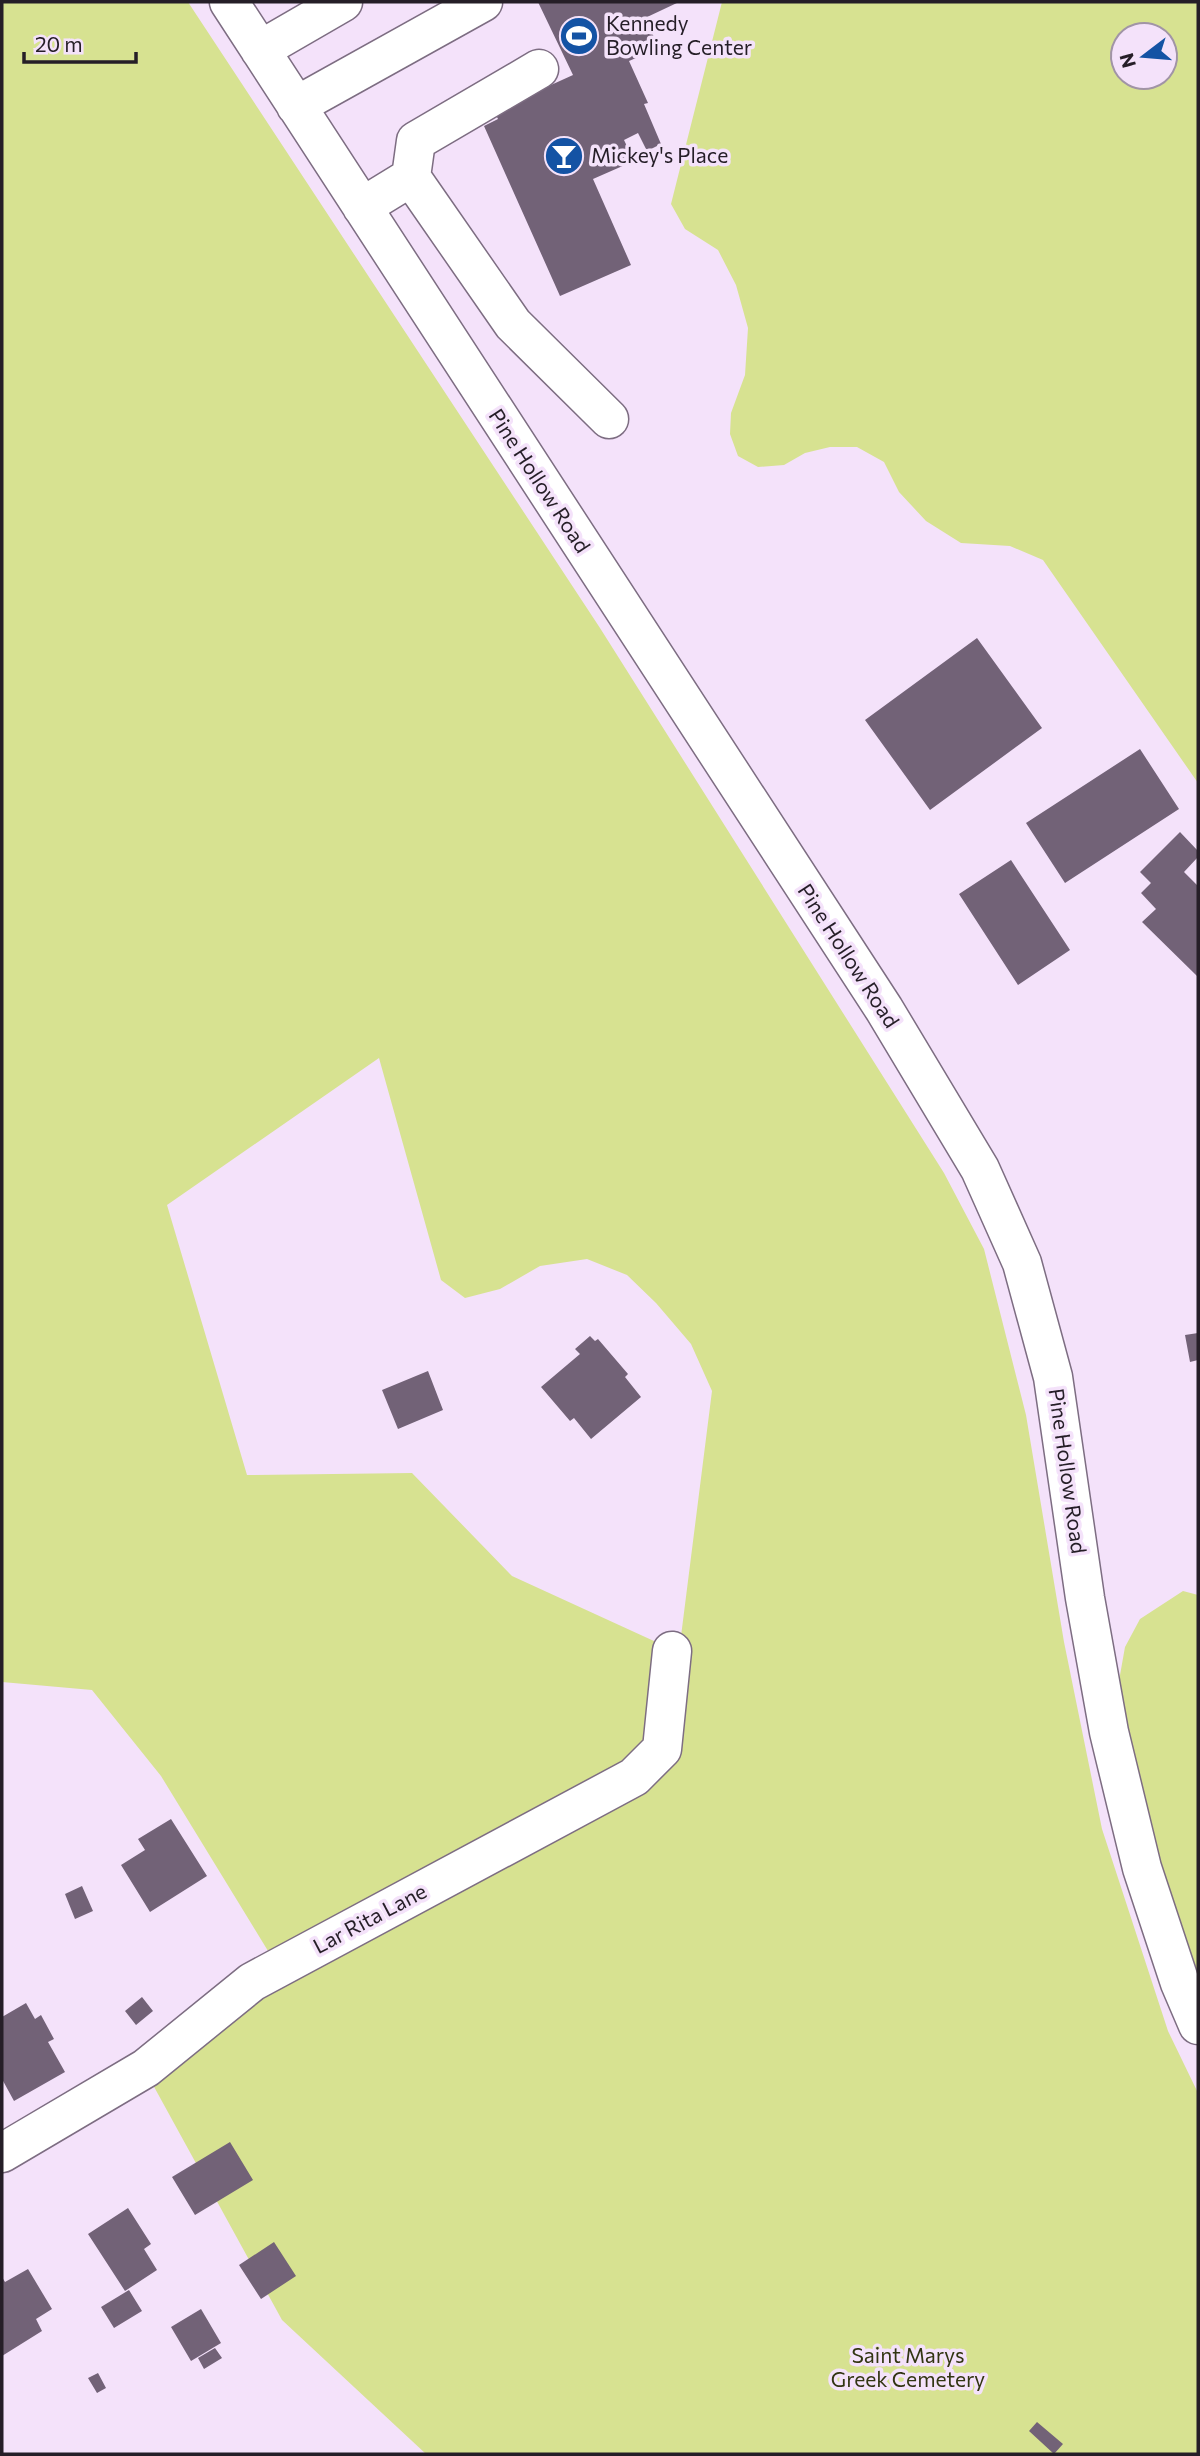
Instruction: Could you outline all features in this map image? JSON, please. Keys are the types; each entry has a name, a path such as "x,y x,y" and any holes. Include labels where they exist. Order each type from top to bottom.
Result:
{"street":[{"name":"Pine Hollow Road","path":"229,2 884,1009 980,1169 1022,1263 1053,1377 1109,1732 1142,1868 1180,1983 1198,2025"},
{"path":"260,50 343,2"},
{"path":"296,106 483,2"},
{"path":"539,69 416,141 411,177 513,324 609,419"},
{"path":"362,207 411,177"},
{"name":"Lar Rita Lane","path":"2,2153 146,2068 252,1982 634,1777 662,1749 672,1651"}],"green space":[{"name":"Saint Marys Greek Cemetery","path":"2,2 188,2 600,628 944,1173 984,1249 1026,1415 1064,1642 1102,1829 1168,2031 1198,2093 1198,2454 426,2454 282,2320 147,2074 254,1986 666,1755 712,1391 691,1344 656,1303 627,1275 587,1259 540,1266 500,1289 465,1298 441,1280 379,1058 167,1205 247,1475 412,1473 512,1576 667,1647 657,1743 276,1964 161,1776 92,1690 2,1682"},
{"path":"722,2 1198,2 1198,783 1043,560 1010,546 961,543 926,521 899,492 884,462 857,447 830,447 805,453 784,465 758,467 738,456 730,434 731,413 745,375 748,328 736,285 718,250 685,229 671,204"},
{"path":"1183,1591 1198,1595 1198,2008 1112,1720 1125,1647 1140,1619"}],"building":[{"name":"Mickey's Place","path":"538,2 679,2 645,18 659,48 629,61 648,103 644,104 661,144 647,151 638,133 624,140 634,161 593,179 631,265 560,296 484,126 498,119 494,111 573,75"},
{"path":"977,638 1042,728 930,810 865,720"},
{"path":"1140,749 1179,809 1065,883 1026,823"},
{"path":"1180,832 1198,851 1198,857 1184,872 1198,886 1197,976 1142,922 1156,909 1141,893 1151,883 1140,872"},
{"path":"1011,860 1070,950 1018,985 959,894"},
{"path":"1198,1333 1198,1360 1190,1362 1185,1335"},
{"path":"590,1336 595,1341 598,1339 628,1374 625,1377 641,1397 591,1439 574,1418 570,1421 541,1387 580,1354 575,1349"},
{"path":"428,1371 443,1410 398,1429 382,1390"},
{"path":"171,1819 207,1876 150,1912 121,1865 145,1850 138,1839"},
{"path":"82,1886 93,1911 75,1919 65,1894"},
{"path":"142,1997 153,2011 136,2025 125,2011"},
{"path":"26,2003 35,2019 41,2015 54,2039 48,2042 65,2072 14,2101 2,2079 2,2017"},
{"path":"230,2142 253,2180 195,2215 172,2177"},
{"path":"128,2208 151,2244 144,2249 157,2270 125,2291 88,2234"},
{"path":"274,2242 296,2276 261,2299 239,2265"},
{"path":"28,2269 52,2309 36,2319 42,2331 2,2356 2,2277 5,2282"},
{"path":"129,2290 142,2311 114,2328 101,2307"},
{"path":"201,2309 221,2343 191,2361 171,2327"},
{"path":"215,2348 222,2358 204,2369 198,2358"},
{"path":"98,2373 106,2388 97,2393 88,2378"},
{"path":"1037,2422 1063,2444 1054,2454 1029,2431"}],"place":[{"name":"Kennedy Bowling Center","path":"579,36"},
{"name":"Mickey's Place","path":"564,156"}]}
